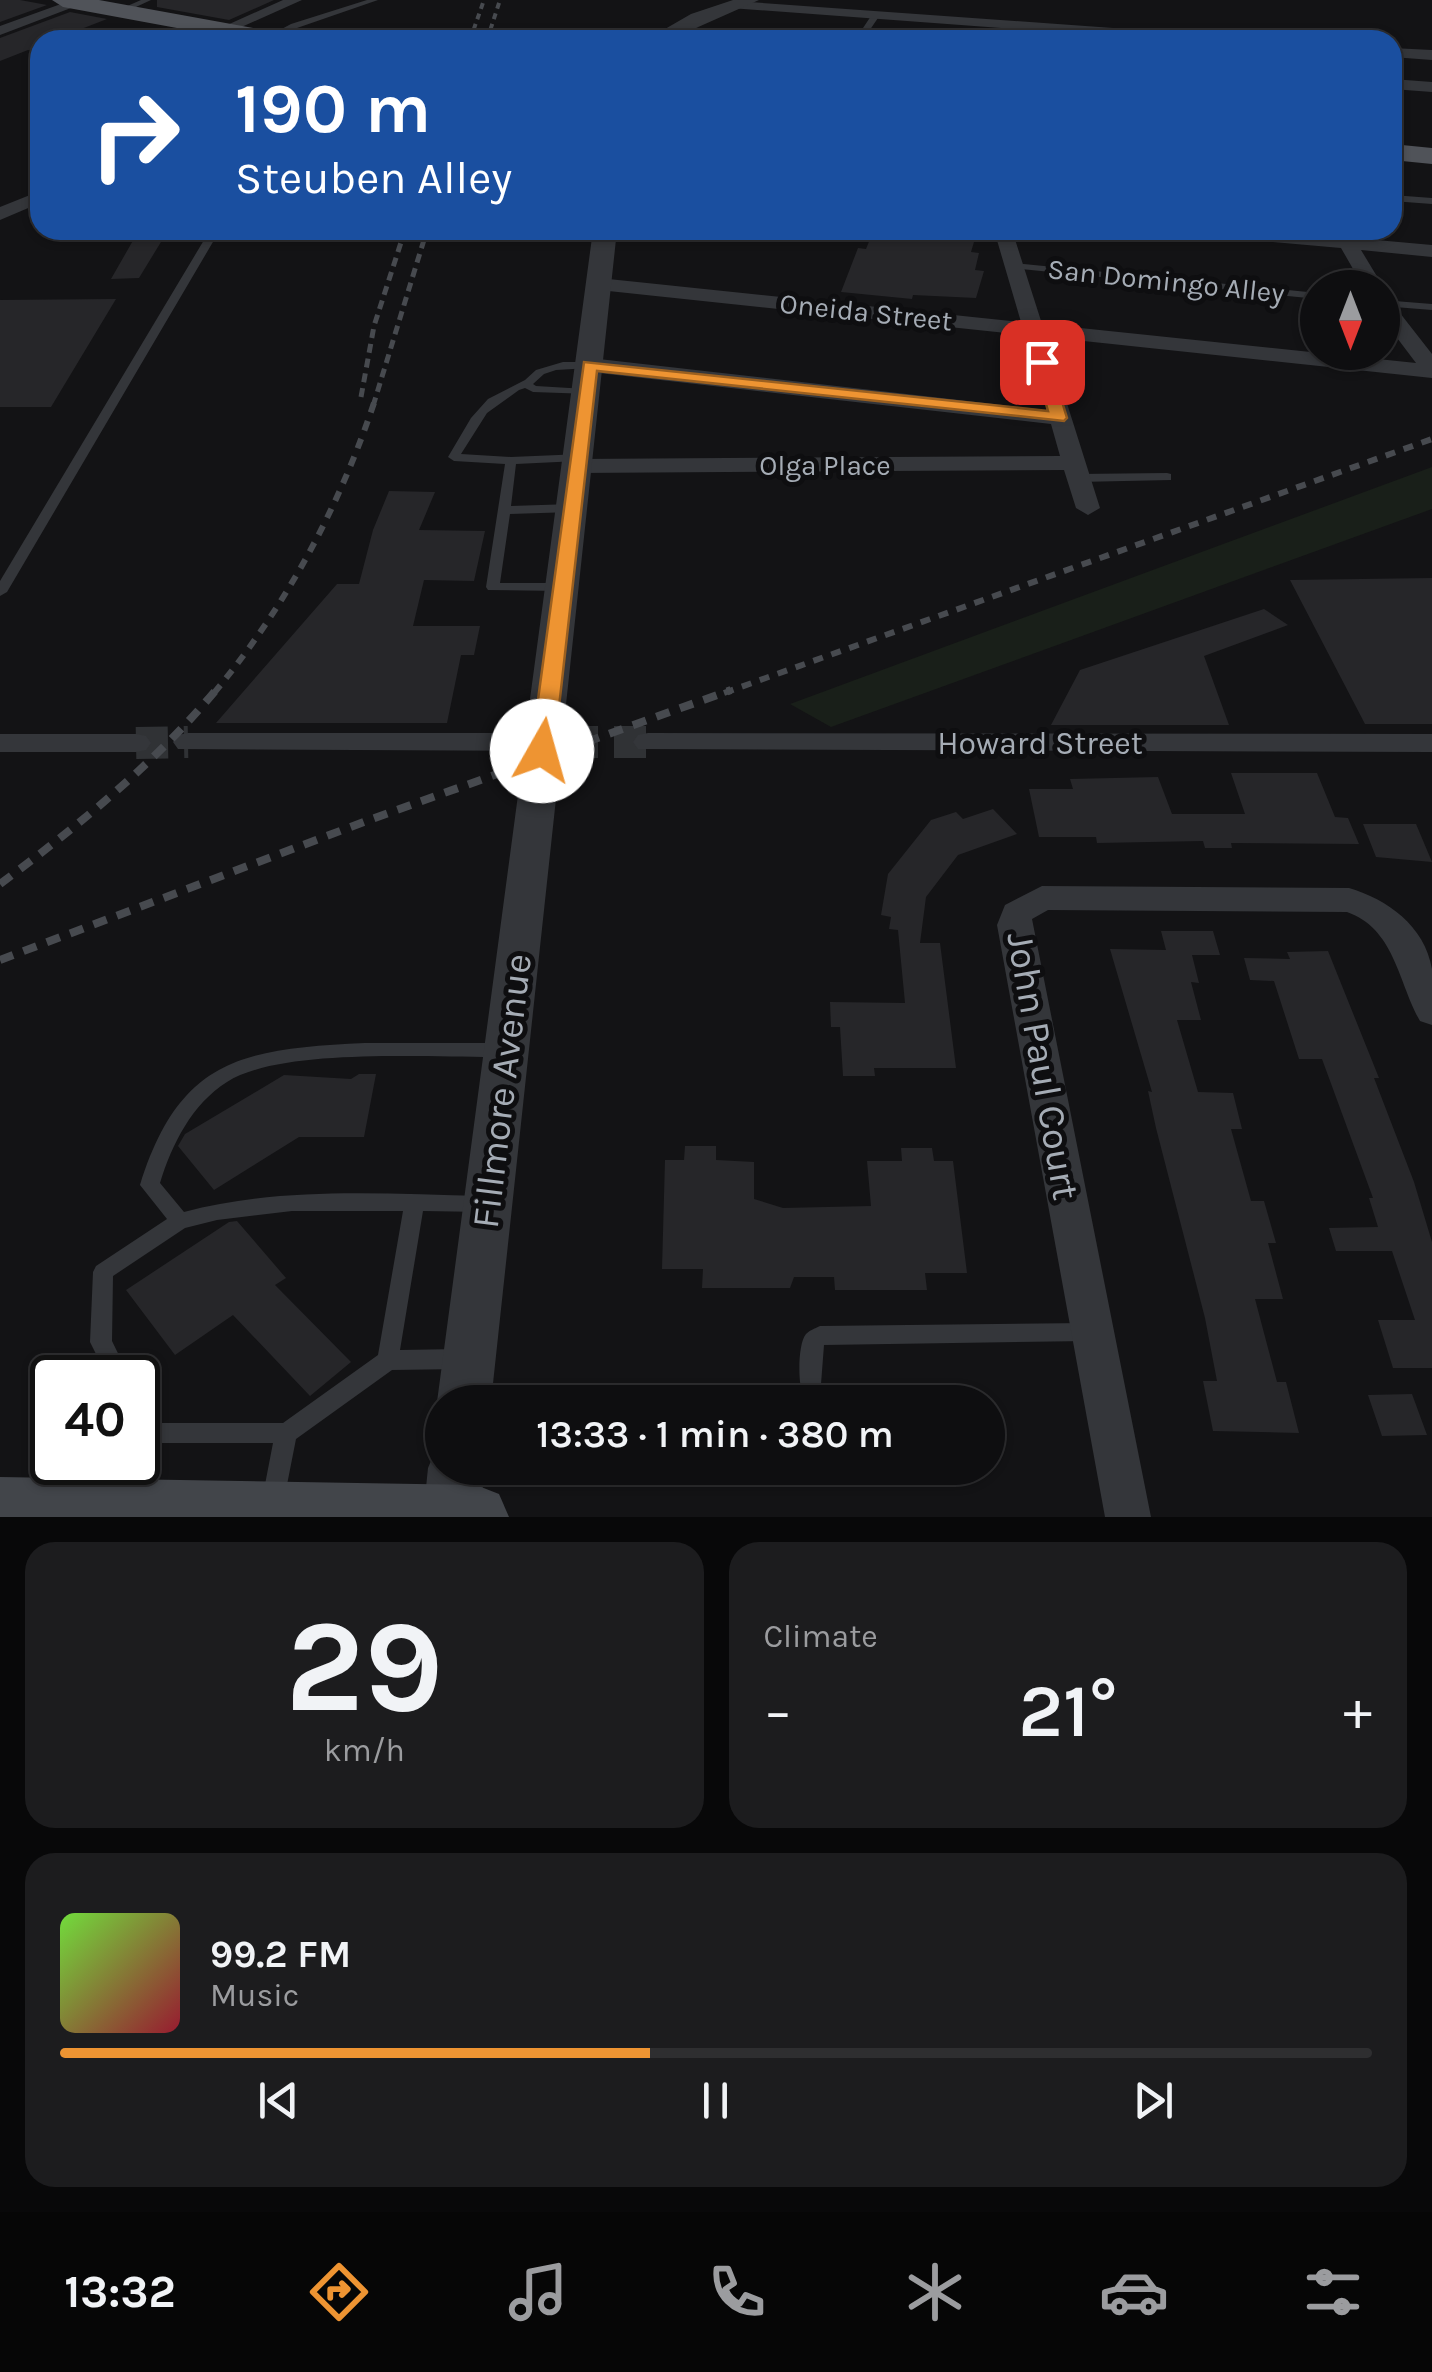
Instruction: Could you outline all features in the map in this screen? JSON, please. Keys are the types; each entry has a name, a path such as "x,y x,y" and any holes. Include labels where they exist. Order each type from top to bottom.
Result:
{"main road":[{"path":"70,1 223,30"},
{"path":"1402,153 1432,156"},
{"path":"0,1514 109,1487 271,1514 476,1517"}],"street":[{"path":"223,30 295,0"},
{"path":"0,32 70,1"},
{"path":"675,30 742,2 1076,30"},
{"path":"940,20 943,30"},
{"path":"1402,53 1432,55"},
{"path":"1402,85 1432,87"},
{"path":"0,214 30,200"},
{"name":"Fillmore Avenue","path":"467,1381 506,1050 548,753 562,587 604,240"},
{"path":"1006,240 1088,508"},
{"path":"1346,240 1363,270"},
{"path":"1363,240 1432,251"},
{"name":"Oneida Street","path":"599,284 1432,370"},
{"path":"1400,327 1432,370"},
{"path":"588,379 1058,418"},
{"name":"Olga Place","path":"577,462 1076,471"},
{"path":"188,742 548,753"},
{"name":"Howard Street","path":"648,742 1432,744"},
{"path":"0,743 136,743"},
{"name":"John Paul Court","path":"1128,1517 1014,925 1020,911 1042,898 1349,900 1381,912 1394,923 1432,1012"},
{"path":"452,1517 455,1485"}],"lane":[{"path":"120,10 148,0"},
{"path":"288,30 374,0"},
{"path":"866,30 876,15"},
{"path":"1402,199 1432,201"},
{"path":"0,592 209,240"},
{"name":"San Domingo Alley","path":"1014,266 1300,294"},
{"path":"1400,304 1432,307"},
{"path":"577,462 454,457 483,407 496,396 528,382 536,372 553,366 588,379"},
{"path":"528,382 533,388 588,379"},
{"path":"510,461 493,587 562,587"},
{"path":"1076,471 1167,477"},
{"path":"504,510 572,508"},
{"path":"180,1221 150,1185 158,1151 196,1100 232,1070 288,1056 506,1050"},
{"path":"160,1432 286,1432 388,1360 414,1204"},
{"path":"108,1355 101,1342 103,1272 180,1221 224,1207 488,1204"},
{"path":"810,1384 812,1342 820,1336 1092,1332"},
{"path":"388,1360 467,1381"},
{"path":"271,1514 286,1432"}],"shaded area":[{"path":"1432,467 1432,509 831,727 790,704"}],"building":[{"path":"0,0 20,0 47,5 0,22"},
{"path":"157,0 274,0 229,20 157,7"},
{"path":"70,12 107,19 79,30 30,30 30,50 0,61 0,38"},
{"path":"133,240 162,240 139,278 111,279"},
{"path":"870,240 974,242 971,252 979,253 975,270 984,271 976,298 913,295 912,299 841,292 858,248 866,249"},
{"path":"116,299 51,407 0,407 0,300"},
{"path":"389,491 435,492 419,530 485,531 474,581 424,580 413,626 480,626 474,655 461,655 447,723 216,723 337,584 359,584 373,530"},
{"path":"1432,578 1432,724 1365,724 1290,580"},
{"path":"1264,609 1288,625 1204,656 1229,725 1051,725 1080,670"},
{"path":"1231,773 1317,773 1335,817 1348,818 1359,844 1231,843 1232,848 1205,848 1203,841 1097,843 1096,837 1039,837 1029,789 1073,789 1070,779 1158,777 1172,814 1245,814"},
{"path":"993,809 1017,834 958,855 926,897 920,943 940,943 956,1068 874,1068 875,1076 843,1076 840,1027 831,1027 830,1002 905,1003 898,930 889,929 891,917 881,915 888,874 931,820 956,812 963,819"},
{"path":"1363,824 1416,824 1432,862 1376,857"},
{"path":"1161,931 1213,931 1220,955 1192,955 1199,983 1191,982 1201,1020 1177,1020 1198,1092 1233,1093 1242,1129 1231,1129 1251,1201 1264,1201 1276,1243 1268,1243 1283,1299 1255,1299 1277,1382 1286,1382 1299,1433 1213,1431 1203,1381 1217,1381 1205,1318 1156,1128 1148,1091 1152,1092 1110,949 1166,950"},
{"path":"1328,951 1379,1078 1374,1078 1414,1182 1432,1242 1432,1368 1393,1368 1378,1320 1415,1320 1392,1251 1336,1251 1329,1228 1378,1227 1369,1198 1373,1198 1322,1059 1299,1059 1274,981 1250,980 1244,958 1290,959 1287,952"},
{"path":"359,1074 376,1074 364,1137 299,1137 214,1190 178,1146 185,1134 284,1075 351,1079"},
{"path":"685,1146 716,1146 716,1160 754,1162 754,1199 783,1208 871,1206 867,1161 902,1161 901,1148 932,1148 934,1161 953,1161 967,1273 925,1273 927,1290 835,1290 834,1277 794,1277 790,1288 702,1288 703,1269 662,1269 665,1160 684,1160"},
{"path":"237,1221 286,1278 275,1285 351,1362 310,1396 233,1315 175,1355 126,1290 229,1222"},
{"path":"1412,1394 1427,1435 1382,1436 1368,1395"}],"tunnel":[{"path":"136,743 188,742"},
{"path":"566,742 648,742"}],"railway":[{"path":"474,30 484,0"},
{"path":"490,30 500,0"},
{"path":"361,397 374,326 402,240"},
{"path":"373,405 424,240"},
{"path":"214,693 264,626 308,556 344,481 373,405"},
{"path":"724,693 1432,439"},
{"path":"0,884 114,793 167,744 216,690"},
{"path":"0,960 369,820 731,690"}],"route":[{"path":"542,751 590,366 1058,418 1042,362"}]}
